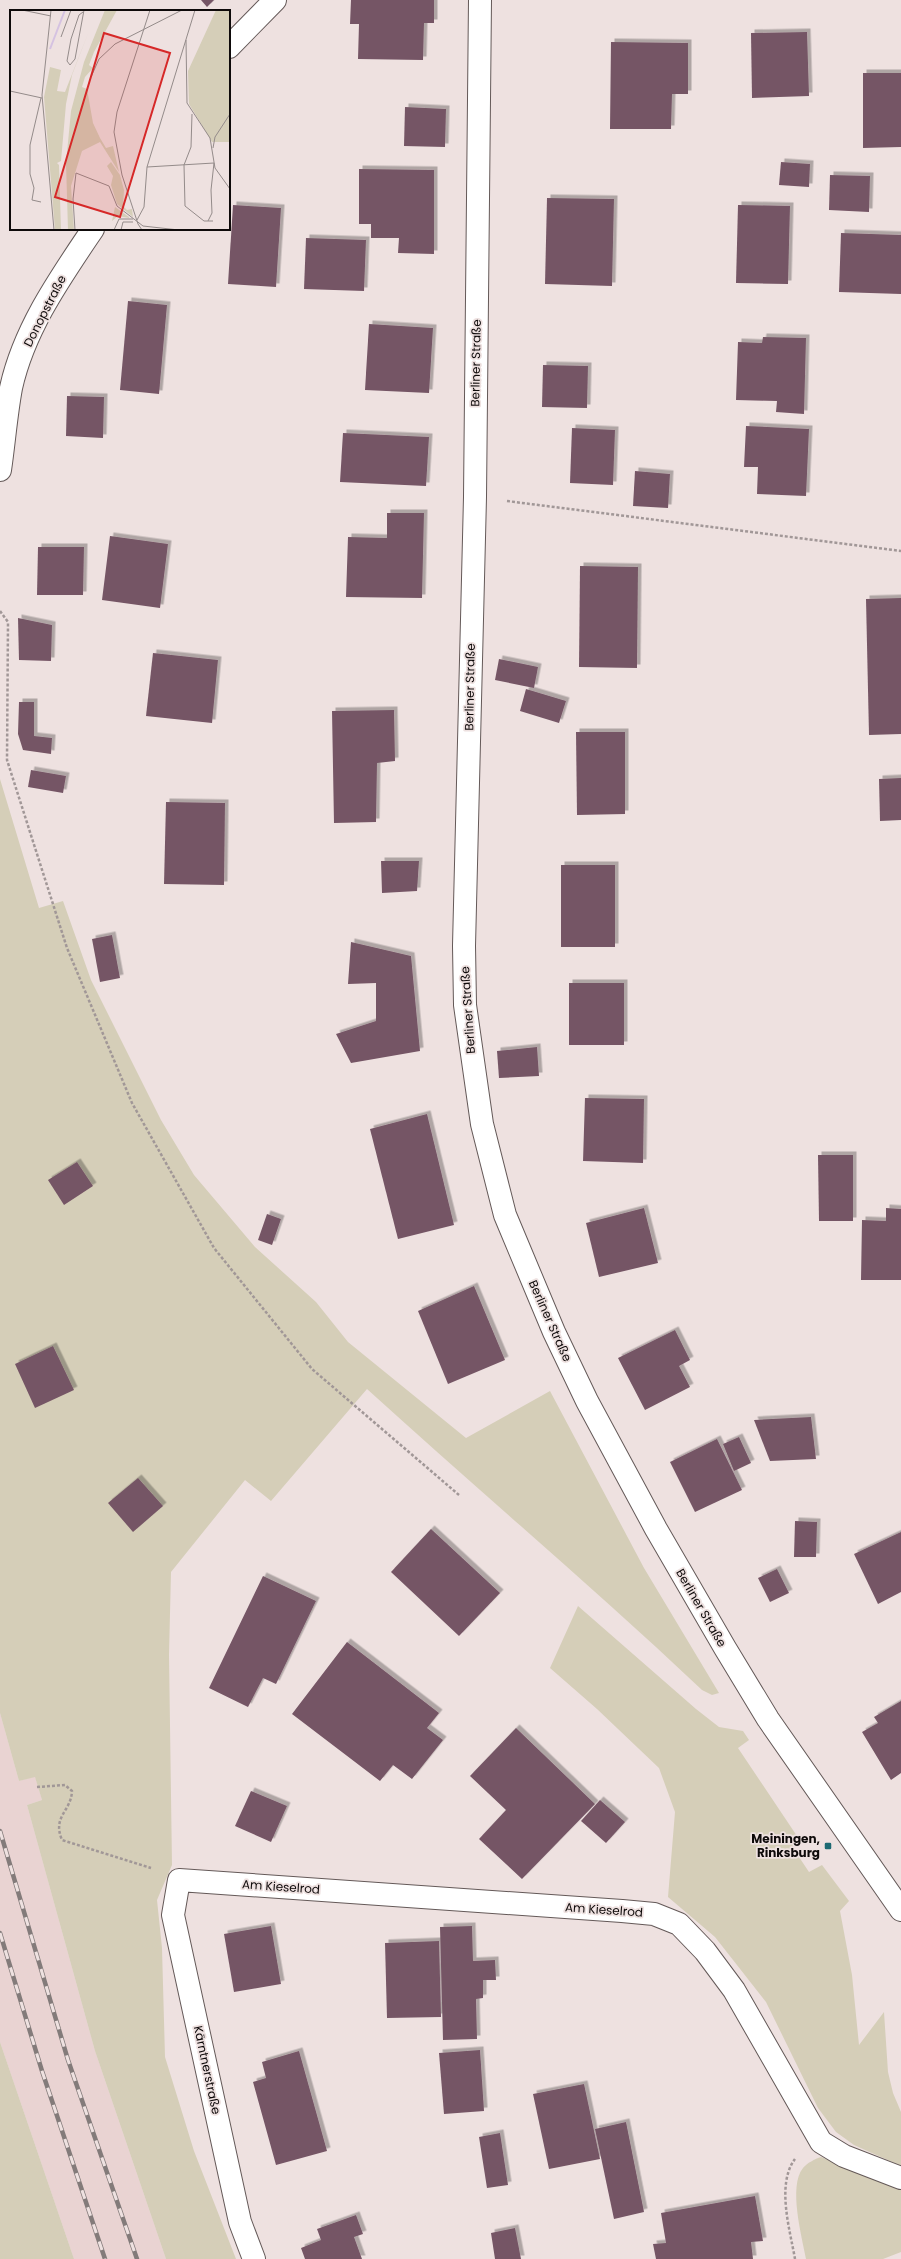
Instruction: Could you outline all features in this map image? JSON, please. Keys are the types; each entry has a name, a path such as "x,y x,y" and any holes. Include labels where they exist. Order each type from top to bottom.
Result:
{"street":[{"path":"230,46 275,0"},
{"name":"Berliner Straße","path":"480,0 475,497 464,946 465,1006 482,1124 505,1215 532,1284 587,1401 656,1529 768,1719 901,1910"},
{"name":"Donopstraße","path":"0,470 12,388 28,338 55,286 92,230"},
{"name":"Am Kieselrod","path":"179,1880 622,1911 654,1914 667,1919 679,1924 695,1940 734,1990 821,2142 844,2156 901,2178"},
{"name":"Kärntnerstraße","path":"179,1880 173,1914 240,2222 254,2259"}],"path":[{"path":"475,497 901,551"},
{"path":"0,611 8,622 7,760 67,948 132,1103 214,1248 312,1369 459,1495"},
{"path":"37,1787 65,1785 72,1791 71,1802 60,1817 58,1830 62,1840 159,1870 179,1880"},
{"path":"795,2259 784,2188 790,2166 802,2151 821,2142"}],"shaded area":[{"path":"0,779 39,908 63,901 91,980 161,1120 194,1175 255,1247 316,1302 348,1342 466,1438 550,1391 644,1568 719,1693 712,1695 702,1690 367,1389 271,1501 245,1480 171,1572 169,1655 172,1865 157,1900 162,1948 165,2057 194,2151 236,2259 166,2259 95,2051 27,1805 42,1800 35,1777 19,1781 0,1713"},
{"path":"578,1606 696,1709 719,1727 743,1731 749,1740 738,1748 801,1842 793,1848 809,1872 822,1865 849,1901 840,1911 852,1975 859,2045 884,2012 888,2072 893,2093 901,2112 901,2166 854,2145 836,2132 818,2108 766,2002 715,1937 668,1897 675,1812 659,1768 597,1709 550,1668"},
{"path":"0,1713 19,1781 35,1776 42,1800 27,1805 95,2051 166,2259 74,2259 0,2042"},
{"path":"0,2042 74,2259 0,2259"},
{"path":"821,2157 901,2188 901,2252 883,2259 806,2259 797,2212 797,2187 799,2176 803,2168 811,2161"}],"building":[{"path":"201,0 214,0 207,7"},
{"path":"351,0 434,0 434,23 424,23 423,60 358,59 359,24 350,24"},
{"path":"807,32 809,96 752,98 751,33"},
{"path":"611,42 688,43 688,94 672,94 671,129 610,129"},
{"path":"863,73 901,73 901,147 863,148"},
{"path":"405,107 446,109 445,147 404,146"},
{"path":"781,162 810,164 809,187 779,185"},
{"path":"359,169 434,170 434,254 398,253 399,238 371,238 371,224 359,224"},
{"path":"830,175 870,176 869,212 829,210"},
{"path":"547,198 614,199 612,286 545,284"},
{"path":"233,205 281,208 276,287 228,284"},
{"path":"738,205 790,206 788,284 736,283"},
{"path":"841,233 901,235 901,294 839,292"},
{"path":"306,238 366,240 364,291 304,289"},
{"path":"128,301 167,305 159,394 120,390"},
{"path":"369,324 433,328 429,393 365,390"},
{"path":"763,337 806,338 804,414 776,412 777,401 736,400 738,342 762,343"},
{"path":"543,365 588,366 587,408 542,407"},
{"path":"67,396 104,397 103,438 66,436"},
{"path":"746,426 809,429 806,496 757,494 758,467 744,467"},
{"path":"572,428 615,430 613,485 570,483"},
{"path":"343,433 429,437 426,486 340,482"},
{"path":"635,471 670,474 668,508 633,506"},
{"path":"387,513 424,513 422,598 346,597 348,537 387,538"},
{"path":"110,536 168,544 160,608 102,600"},
{"path":"38,547 84,547 83,595 37,595"},
{"path":"580,566 638,567 637,668 579,667"},
{"path":"901,598 901,734 869,735 866,599"},
{"path":"18,618 52,625 51,661 19,660"},
{"path":"153,653 218,660 212,723 146,716"},
{"path":"499,659 538,667 534,688 495,680"},
{"path":"526,689 566,701 559,723 520,711"},
{"path":"19,702 34,702 34,736 52,738 51,754 23,750 18,734"},
{"path":"394,710 395,761 377,763 376,822 334,823 332,711"},
{"path":"576,732 625,732 625,814 577,815"},
{"path":"31,770 66,776 63,793 28,787"},
{"path":"901,778 901,820 880,821 879,779"},
{"path":"166,802 225,803 224,885 164,884"},
{"path":"381,861 419,861 417,891 382,893"},
{"path":"561,865 615,865 615,947 561,947"},
{"path":"112,935 120,978 100,982 92,939"},
{"path":"351,942 411,956 420,1051 351,1063 336,1034 376,1021 376,983 348,984"},
{"path":"569,983 624,983 624,1045 569,1045"},
{"path":"537,1047 539,1076 499,1078 497,1051"},
{"path":"585,1098 644,1099 643,1163 583,1161"},
{"path":"427,1114 454,1225 398,1239 370,1129"},
{"path":"818,1155 853,1155 853,1221 819,1221"},
{"path":"77,1162 93,1186 64,1205 48,1180"},
{"path":"644,1208 658,1263 599,1277 586,1223"},
{"path":"886,1208 901,1209 901,1280 861,1280 862,1220 886,1221"},
{"path":"267,1214 281,1219 272,1245 258,1240"},
{"path":"474,1286 505,1360 448,1384 418,1311"},
{"path":"675,1330 690,1360 679,1366 690,1387 645,1410 618,1358"},
{"path":"53,1346 74,1390 35,1408 15,1364"},
{"path":"811,1417 816,1459 770,1461 754,1420"},
{"path":"739,1437 751,1463 734,1471 723,1444"},
{"path":"717,1439 742,1490 695,1512 670,1462"},
{"path":"138,1478 163,1506 133,1532 108,1503"},
{"path":"795,1521 817,1522 816,1557 794,1557"},
{"path":"431,1529 500,1593 459,1636 391,1572"},
{"path":"901,1532 901,1592 878,1604 854,1554"},
{"path":"777,1569 789,1593 770,1602 758,1578"},
{"path":"263,1576 316,1601 276,1684 263,1678 248,1707 209,1688"},
{"path":"347,1642 439,1713 427,1728 443,1740 412,1779 393,1765 380,1781 292,1714"},
{"path":"901,1701 901,1773 891,1780 862,1732 878,1723 874,1717"},
{"path":"516,1728 595,1804 522,1879 479,1839 506,1810 470,1776"},
{"path":"251,1791 287,1806 271,1842 235,1826"},
{"path":"600,1800 625,1822 606,1843 581,1821"},
{"path":"271,1926 281,1984 234,1992 224,1934"},
{"path":"472,1926 473,1961 495,1960 496,1980 483,1980 483,1998 476,1999 477,2039 443,2040 440,1927"},
{"path":"439,1941 441,2017 387,2018 385,1943"},
{"path":"480,2050 484,2111 444,2114 439,2053"},
{"path":"299,2051 327,2151 276,2165 253,2082 266,2078 262,2062"},
{"path":"584,2084 600,2159 549,2169 533,2094"},
{"path":"626,2122 644,2212 614,2219 595,2129"},
{"path":"500,2133 508,2185 487,2188 479,2137"},
{"path":"755,2196 763,2241 751,2242 753,2259 656,2259 653,2244 666,2243 661,2213"},
{"path":"356,2215 363,2234 354,2237 362,2259 305,2259 301,2248 321,2240 317,2229"},
{"path":"515,2228 521,2259 495,2259 491,2233"}],"railway":[{"path":"0,1831 68,2060 137,2259"},
{"path":"0,1933 42,2071 105,2259"}],"place":[{"name":"Meiningen, Rinksburg","path":"828,1846"}]}
